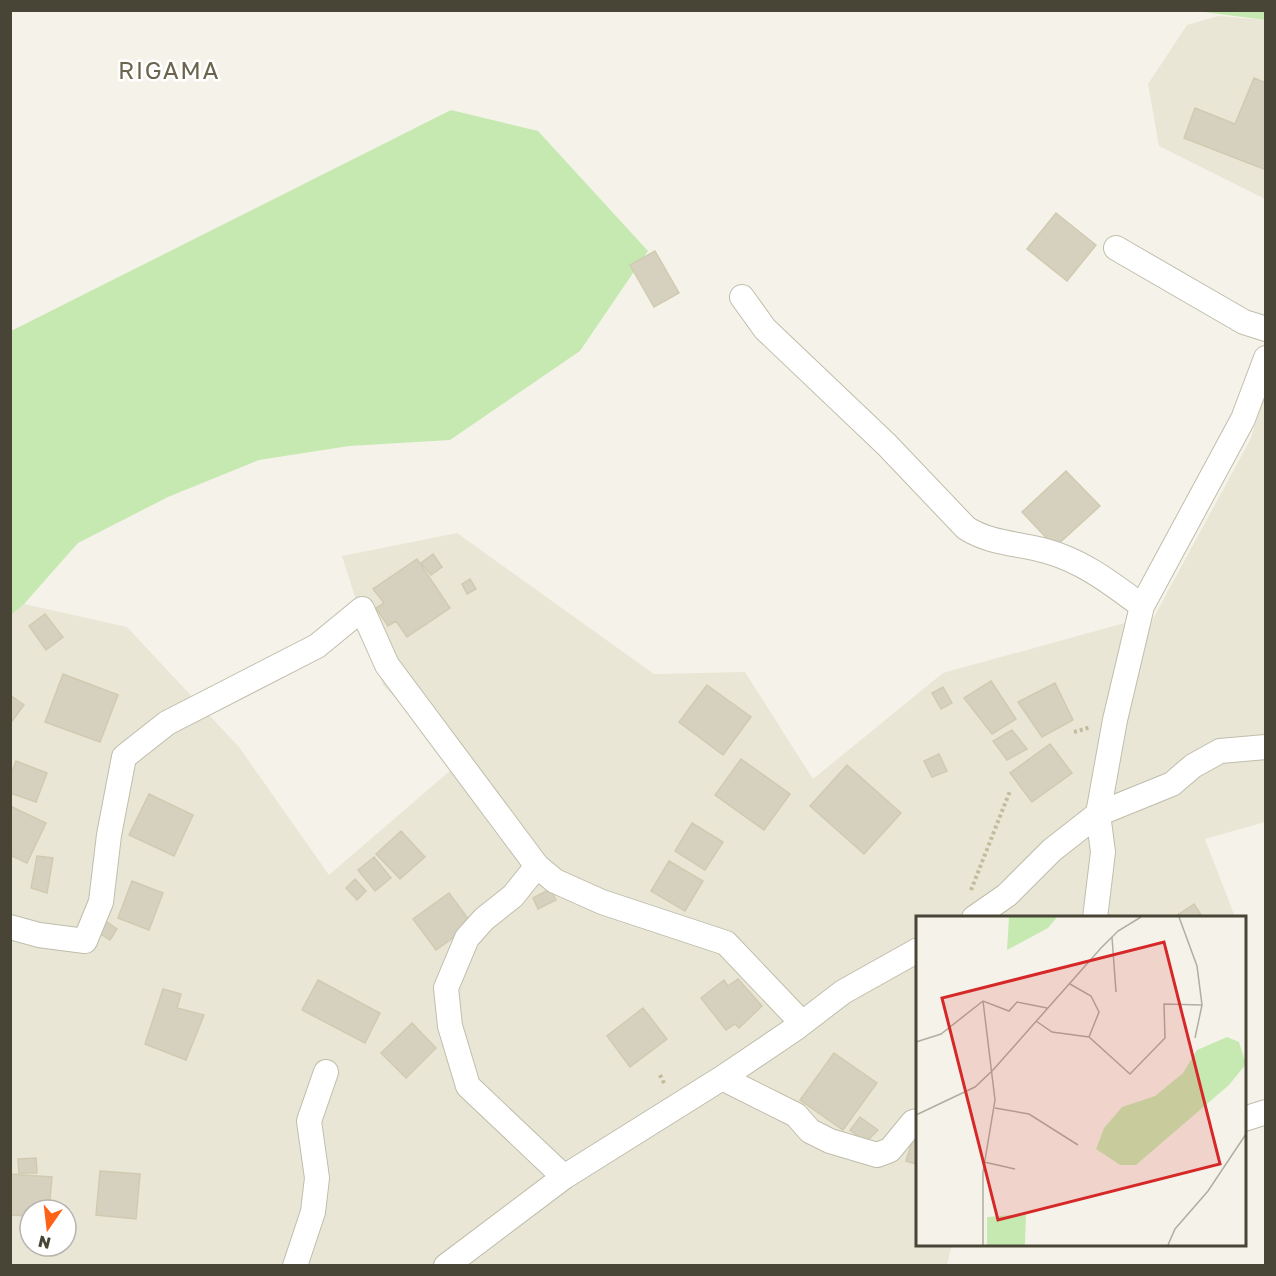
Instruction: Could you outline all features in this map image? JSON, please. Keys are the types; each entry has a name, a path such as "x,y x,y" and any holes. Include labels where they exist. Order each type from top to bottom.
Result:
{"street":[{"path":"1116,248 1244,322 1266,329"},
{"path":"742,297 765,330 887,445 966,528 981,538 1046,550 1083,564 1143,606"},
{"path":"1095,916 1103,852 1098,814 1119,699 1143,606 1162,566 1243,419 1266,358"},
{"path":"10,927 39,935 85,941 100,903 109,835 124,757 167,723 317,646 362,609 387,664 537,866 555,881 602,902 726,943 802,1023"},
{"path":"971,907 1007,895 1052,850 1098,814 1172,784 1193,766 1220,751 1266,747"},
{"path":"537,866 513,896 484,919 467,938 446,988 450,1026 468,1086 564,1177"},
{"path":"446,1266 564,1177 722,1078 843,992 916,951"},
{"path":"295,1266 313,1212 317,1178 309,1120 326,1072"},
{"path":"722,1078 796,1115 810,1131 830,1142 877,1155 890,1150 913,1122 916,1121"},
{"path":"1246,1119 1266,1112"}],"path":[{"path":"971,907 1011,791"}],"shaded area":[{"path":"1218,16 1265,20 1265,199 1159,146 1148,84 1187,25"},
{"path":"1265,395 1265,822 1205,839 1235,916 916,916 916,1246 952,1246 947,1265 11,1266 10,615 24,604 127,627 239,747 329,875 459,763 383,685 342,556 457,533 654,674 745,672 813,779 943,673 1128,622 1149,626 1250,440"}],"green space":[{"path":"1197,11 1265,11 1265,20"},
{"path":"451,110 538,131 648,251 580,351 450,440 349,446 259,460 168,497 78,543 24,604 11,615 11,331"}],"building":[{"path":"1254,78 1266,83 1266,170 1184,138 1195,108 1235,124"},
{"path":"1056,213 1096,245 1067,281 1027,249"},
{"path":"655,251 679,293 654,307 630,265"},
{"path":"1066,471 1100,506 1055,547 1022,512"},
{"path":"433,554 442,567 431,575 421,563"},
{"path":"417,559 450,608 407,637 396,621 388,626 376,608 384,603 373,589"},
{"path":"470,579 476,589 467,594 462,584"},
{"path":"45,614 63,637 46,650 29,626"},
{"path":"63,674 118,695 100,742 45,722"},
{"path":"991,681 1016,719 992,734 964,698"},
{"path":"1055,683 1073,720 1042,737 1018,702"},
{"path":"707,685 751,717 723,755 679,722"},
{"path":"943,687 952,703 941,709 932,693"},
{"path":"10,695 24,705 10,724"},
{"path":"1012,730 1027,749 1007,760 993,741"},
{"path":"1050,744 1072,773 1032,802 1010,773"},
{"path":"939,754 947,771 932,777 924,761"},
{"path":"741,759 790,794 764,830 715,795"},
{"path":"16,761 47,773 36,802 10,793 10,777"},
{"path":"847,765 901,813 864,854 810,806"},
{"path":"149,794 193,815 174,856 129,835"},
{"path":"10,806 46,823 27,863 10,855"},
{"path":"692,823 723,842 705,870 675,851"},
{"path":"401,831 425,857 400,879 376,854"},
{"path":"37,856 53,858 47,893 31,888"},
{"path":"374,857 391,878 375,891 358,870"},
{"path":"669,861 703,881 685,911 651,891"},
{"path":"355,879 366,891 357,900 346,888"},
{"path":"132,881 163,893 149,930 118,918"},
{"path":"550,889 556,900 538,909 533,898"},
{"path":"449,893 472,924 436,950 413,919"},
{"path":"1194,904 1202,916 1176,916"},
{"path":"107,922 117,929 110,940 99,933"},
{"path":"738,979 762,1006 739,1028 735,1024 726,1030 701,998 724,980 728,986"},
{"path":"318,980 380,1013 365,1043 302,1010"},
{"path":"163,989 181,994 177,1008 204,1015 186,1060 145,1044"},
{"path":"643,1008 667,1039 630,1067 607,1036"},
{"path":"412,1023 436,1048 406,1078 381,1053"},
{"path":"834,1053 877,1083 843,1130 800,1100"},
{"path":"860,1117 878,1130 866,1142 850,1130"},
{"path":"916,1128 916,1164 906,1161"},
{"path":"36,1158 37,1173 19,1173 18,1159"},
{"path":"100,1171 140,1174 136,1219 96,1215"},
{"path":"10,1174 52,1177 50,1198 18,1198 18,1215 10,1215"}],"district":[{"name":"RIGAMA","path":"169,69"}]}
